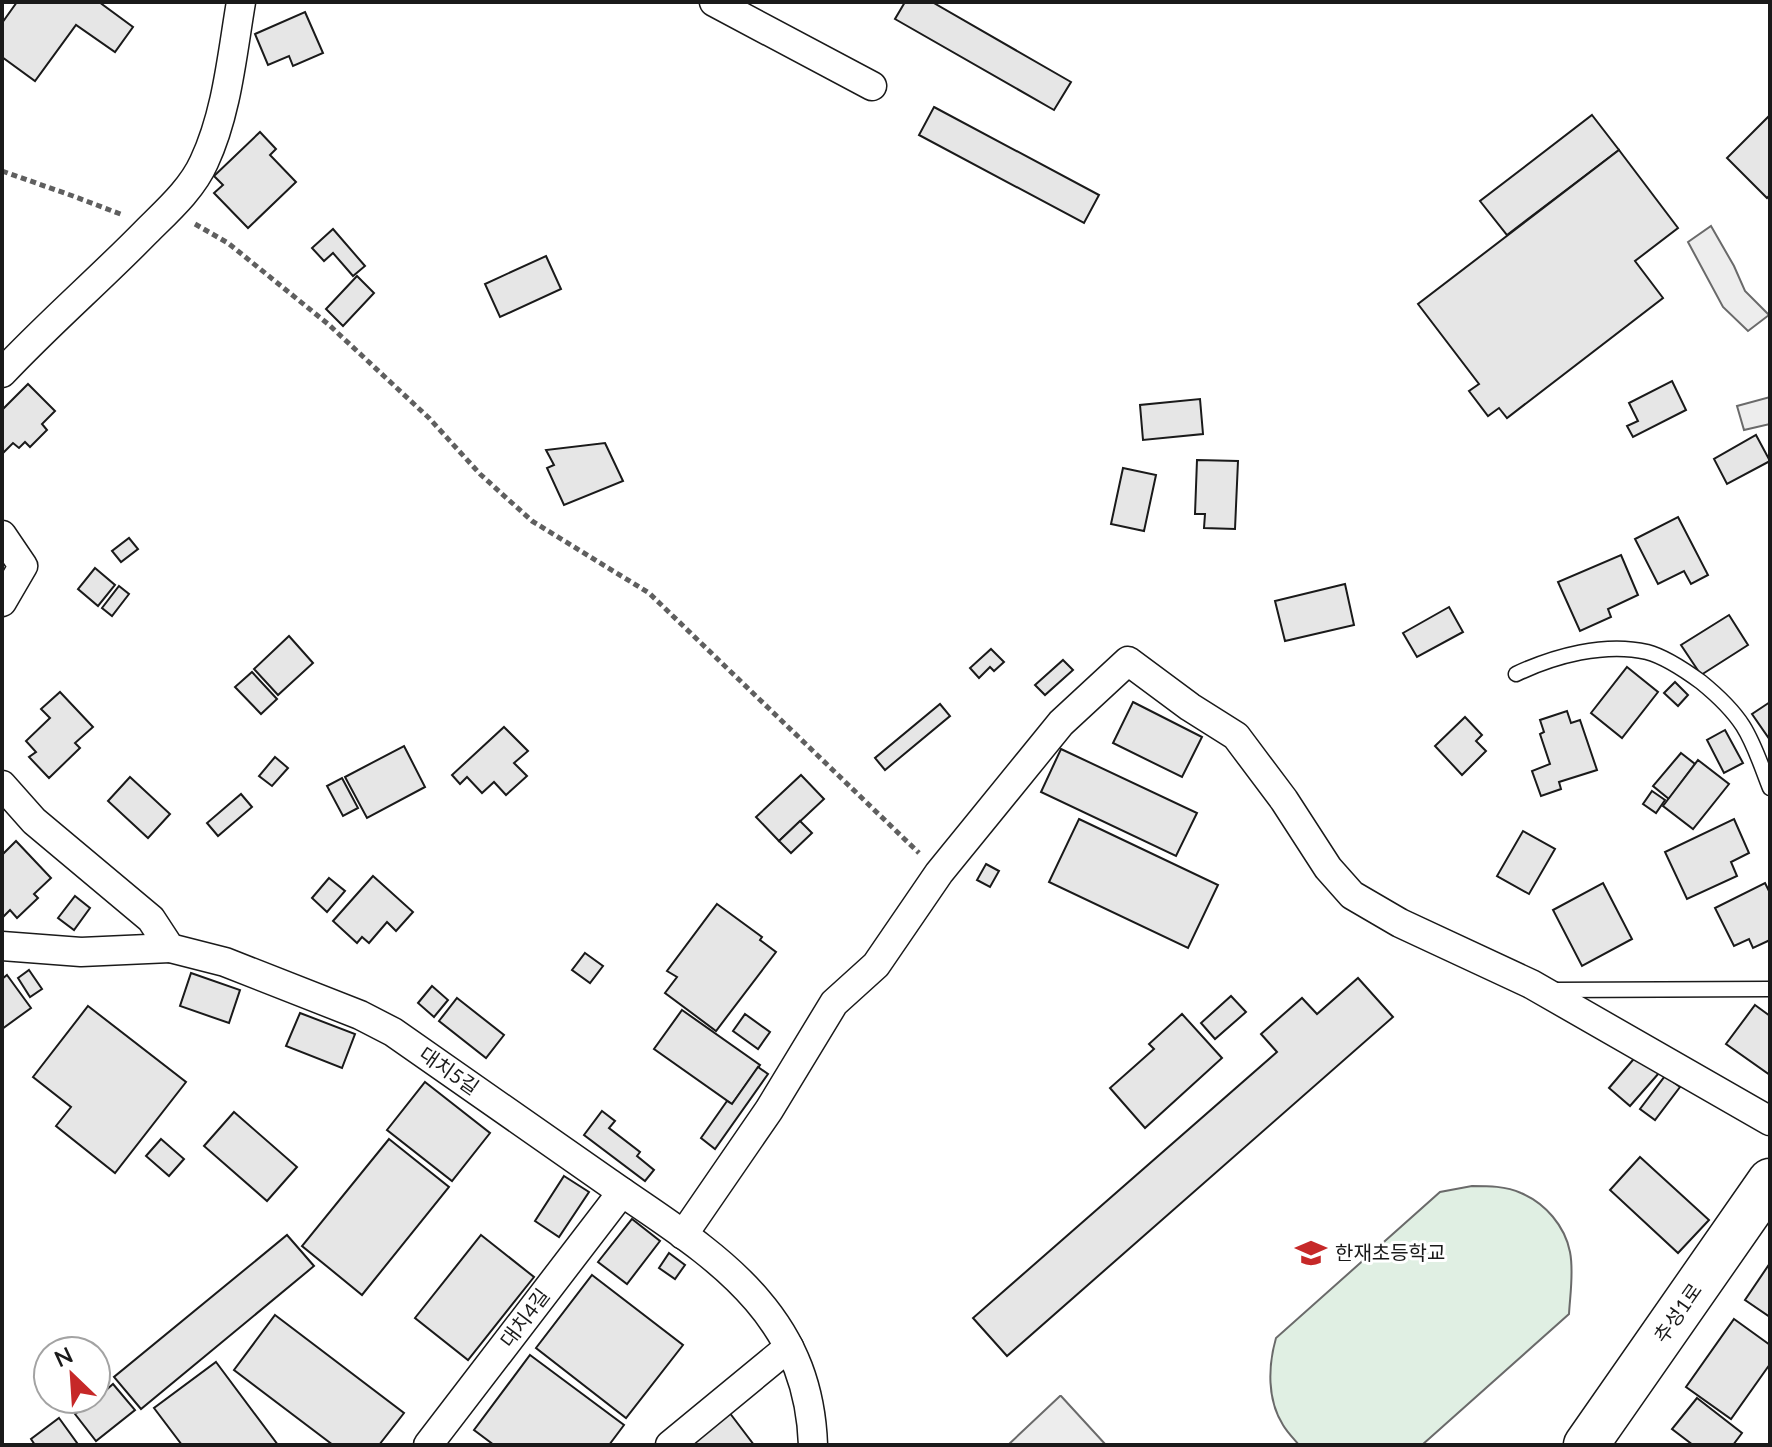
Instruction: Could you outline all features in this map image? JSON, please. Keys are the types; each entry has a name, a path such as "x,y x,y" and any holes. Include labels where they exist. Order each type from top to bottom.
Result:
{"main road":[{"name":"추성1로","path":"1586,1445 1770,1181"}],"street":[{"path":"2,373 152,227 185,192 203,166 217,133 241,2"},
{"path":"714,2 872,86"},
{"path":"2,535 23,566 2,602"},
{"path":"683,1235 769,1110 834,1003 876,965 939,873 1061,723 1128,661 1190,707 1236,736 1284,800 1328,868 1352,895 1400,923 1542,990 1770,1121"},
{"path":"2,785 34,821 151,919 170,948"},
{"name":"대치5길","path":"2,946 81,952 170,948 225,962 360,1015 393,1032 702,1248 758,1301 789,1347 802,1376 812,1415 813,1445"},
{"name":"대치4길","path":"428,1445 622,1192"},
{"path":"670,1445 789,1347"}],"lane":[{"path":"1516,674 1537,664 1596,650 1647,652 1656,656 1691,675 1716,694 1736,716 1745,729 1770,788"},
{"path":"1542,990 1770,989"}],"path":[{"path":"2,171 152,227 194,224 228,243 328,324 429,418 480,474 532,521 649,593 939,873"}],"green space":[{"path":"1472,1186 1515,1191 1530,1197 1553,1216 1564,1233 1570,1252 1569,1314 1422,1445 1299,1445 1283,1425 1274,1405 1270,1371 1276,1338 1440,1192"}],"shaded area":[{"path":"1711,226 1745,291 1769,315 1748,331 1723,307 1688,242"},
{"path":"1770,397 1770,424 1744,430 1737,406"},
{"path":"1060,1396 1106,1445 1008,1445"}],"building":[{"path":"17,2 99,2 133,27 115,52 76,25 35,81 2,57 2,23"},
{"path":"905,2 932,2 1071,82 1054,110 895,19"},
{"path":"305,12 323,53 293,66 289,56 268,65 255,34"},
{"path":"934,107 1099,195 1084,223 919,135"},
{"path":"1592,115 1619,150 1507,235 1480,201"},
{"path":"1770,115 1770,195 1767,198 1727,158"},
{"path":"260,132 276,149 270,155 296,182 248,228 214,193 223,185 214,176"},
{"path":"1619,150 1678,228 1635,261 1663,298 1507,418 1499,408 1488,416 1469,391 1479,384 1418,304"},
{"path":"333,229 365,266 353,276 333,253 324,261 312,248"},
{"path":"546,256 561,289 500,317 485,284"},
{"path":"357,276 374,293 343,326 326,309"},
{"path":"1672,381 1686,410 1633,437 1627,426 1638,421 1629,403"},
{"path":"28,384 55,411 42,424 47,430 30,447 25,442 19,448 13,443 4,452 2,410"},
{"path":"1200,399 1203,434 1143,440 1140,405"},
{"path":"1756,435 1770,461 1727,484 1714,459"},
{"path":"605,443 623,481 564,505 547,468 554,465 546,450"},
{"path":"1197,460 1238,461 1235,529 1204,528 1205,514 1195,514"},
{"path":"1123,468 1156,475 1144,531 1111,524"},
{"path":"1678,517 1708,575 1691,584 1684,571 1658,584 1635,539"},
{"path":"129,538 138,549 121,562 112,551"},
{"path":"1621,555 1638,595 1608,609 1611,617 1580,631 1558,582"},
{"path":"95,568 115,585 98,606 78,589"},
{"path":"1345,584 1354,625 1285,641 1275,601"},
{"path":"119,586 129,594 112,616 102,608"},
{"path":"1449,607 1463,632 1417,657 1403,633"},
{"path":"1729,615 1748,645 1701,675 1681,645"},
{"path":"289,636 313,663 278,695 254,669"},
{"path":"991,649 1004,662 994,671 990,667 979,678 970,668"},
{"path":"1063,660 1073,670 1045,695 1035,685"},
{"path":"1627,667 1658,692 1622,738 1591,713"},
{"path":"252,672 277,699 261,714 235,687"},
{"path":"1675,682 1688,695 1678,706 1664,693"},
{"path":"60,692 93,727 75,743 80,748 49,778 29,757 36,752 26,741 50,718 41,709"},
{"path":"1133,702 1202,737 1182,777 1113,743"},
{"path":"1770,702 1770,740 1752,714"},
{"path":"940,704 950,716 885,770 875,758"},
{"path":"1567,711 1571,723 1580,720 1597,770 1559,782 1561,789 1541,796 1532,771 1550,764 1540,734 1544,732 1540,720"},
{"path":"1465,717 1482,735 1476,741 1486,751 1462,775 1435,746"},
{"path":"504,727 528,751 514,763 527,776 506,795 494,782 482,793 467,777 460,784 452,775"},
{"path":"1725,730 1743,763 1724,773 1707,740"},
{"path":"404,746 425,787 367,818 345,777"},
{"path":"1061,749 1197,813 1176,856 1041,792"},
{"path":"1681,753 1695,764 1669,799 1653,786"},
{"path":"275,757 288,768 272,786 259,776"},
{"path":"1698,760 1729,784 1693,829 1663,806"},
{"path":"801,775 824,799 779,841 756,817"},
{"path":"130,777 170,814 148,838 108,801"},
{"path":"342,778 358,808 343,816 327,786"},
{"path":"1652,791 1665,800 1656,813 1643,804"},
{"path":"241,794 252,807 218,836 207,823"},
{"path":"1079,819 1218,885 1188,948 1049,882"},
{"path":"1734,819 1749,853 1731,862 1737,876 1687,899 1665,852"},
{"path":"800,821 812,833 791,853 779,841"},
{"path":"1523,831 1555,849 1529,894 1497,876"},
{"path":"16,841 51,878 34,894 38,898 17,918 10,910 3,917 2,855"},
{"path":"986,864 999,871 990,887 977,880"},
{"path":"373,876 413,912 396,931 387,922 369,943 362,937 357,943 333,921"},
{"path":"329,878 345,891 327,912 312,898"},
{"path":"1603,883 1632,939 1582,966 1553,910"},
{"path":"1765,883 1770,893 1770,940 1753,948 1749,939 1734,946 1715,908"},
{"path":"75,896 90,908 74,930 58,918"},
{"path":"717,904 762,937 760,940 776,952 716,1031 665,993 677,977 667,971"},
{"path":"585,953 603,966 590,983 572,970"},
{"path":"29,970 42,989 30,997 18,978"},
{"path":"191,973 240,990 229,1023 180,1006"},
{"path":"7,975 31,1008 2,1029 2,979"},
{"path":"1358,978 1393,1017 1007,1356 973,1318 1277,1052 1261,1034 1302,998 1317,1014"},
{"path":"432,986 448,1000 434,1017 418,1003"},
{"path":"1231,996 1246,1012 1215,1039 1201,1023"},
{"path":"457,998 504,1035 486,1058 439,1021"},
{"path":"1755,1005 1770,1016 1770,1075 1726,1044"},
{"path":"88,1006 186,1082 115,1173 56,1126 71,1107 33,1077"},
{"path":"682,1010 760,1065 732,1104 654,1049"},
{"path":"300,1013 355,1034 342,1068 286,1046"},
{"path":"745,1014 770,1032 758,1049 733,1031"},
{"path":"1182,1014 1222,1058 1145,1128 1110,1088 1154,1049 1149,1044"},
{"path":"1638,1054 1659,1073 1630,1106 1609,1088"},
{"path":"758,1067 768,1074 715,1149 701,1138 727,1101 732,1104"},
{"path":"1665,1076 1680,1087 1655,1120 1640,1109"},
{"path":"425,1082 490,1133 452,1181 387,1130"},
{"path":"602,1111 615,1121 609,1128 640,1152 637,1156 654,1170 645,1181 584,1135"},
{"path":"234,1112 297,1167 267,1201 204,1146"},
{"path":"161,1139 184,1159 169,1176 146,1156"},
{"path":"389,1139 449,1187 362,1295 302,1246"},
{"path":"1640,1157 1709,1220 1678,1253 1610,1190"},
{"path":"564,1176 589,1192 559,1237 535,1221"},
{"path":"632,1219 660,1241 627,1284 598,1262"},
{"path":"287,1235 314,1266 141,1409 114,1377"},
{"path":"481,1235 534,1277 468,1360 415,1318"},
{"path":"669,1253 685,1265 675,1279 659,1268"},
{"path":"1770,1263 1770,1317 1745,1300"},
{"path":"592,1275 683,1345 626,1418 536,1348"},
{"path":"275,1315 404,1413 379,1445 333,1445 234,1370"},
{"path":"1734,1319 1770,1345 1770,1364 1731,1419 1686,1387"},
{"path":"530,1355 624,1425 609,1445 494,1445 474,1430"},
{"path":"216,1362 278,1445 182,1445 154,1408"},
{"path":"112,1385 135,1410 96,1441 76,1415 112,1415"},
{"path":"1697,1398 1742,1433 1733,1445 1693,1445 1672,1429"},
{"path":"729,1412 754,1445 691,1445"},
{"path":"59,1418 77,1443 35,1445 31,1439"}],"place":[{"name":"한재초등학교","path":"1311,1253"}]}
